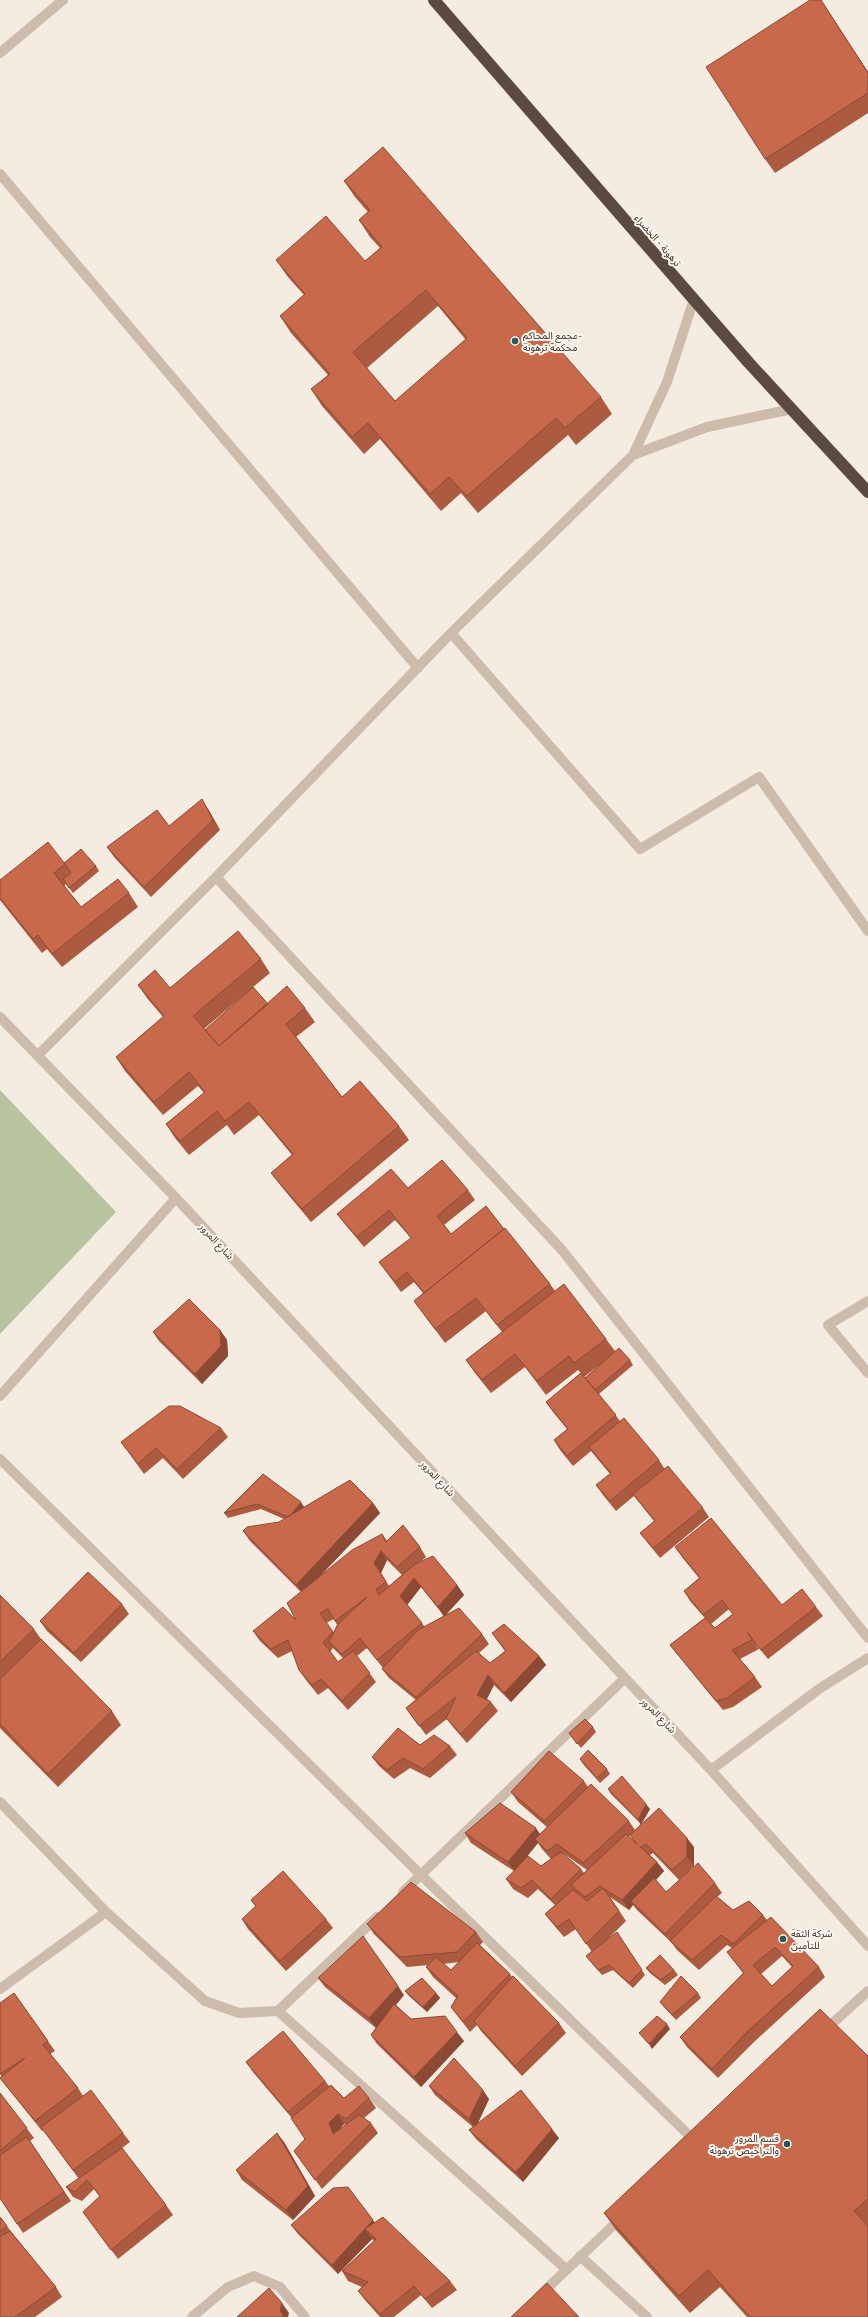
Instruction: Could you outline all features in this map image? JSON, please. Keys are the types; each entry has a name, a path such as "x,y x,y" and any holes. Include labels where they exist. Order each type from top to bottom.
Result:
{"highway":[{"name":"ترهونة - الخضراء","path":"434,0 694,299 792,410 868,492"}],"street":[{"path":"0,53 63,0"},
{"path":"0,174 418,668"},
{"path":"38,1055 216,877 451,633 633,455 667,382 694,299"},
{"path":"633,455 707,427 792,410"},
{"path":"451,633 640,849 759,777 868,930"},
{"path":"216,877 562,1250 868,1638"},
{"name":"شارع المرور","path":"0,1017 176,1198 711,1770 868,1946"},
{"path":"0,1396 176,1198"},
{"path":"868,1301 828,1325 868,1373"},
{"path":"0,1458 421,1875 700,2146"},
{"path":"711,1770 819,1689 868,1658"},
{"path":"398,1897 625,1678"},
{"path":"0,1802 106,1912 205,2001 239,2013 278,2011 386,1908"},
{"path":"0,1989 106,1912"},
{"path":"816,2039 868,1991"},
{"path":"278,2011 566,2269"},
{"path":"534,2301 631,2208"},
{"path":"580,2256 647,2317"},
{"path":"192,2317 228,2287 254,2276 280,2287 305,2317"}],"green space":[{"path":"0,1090 116,1212 0,1334"}],"building":[{"path":"810,0 821,0 868,73 868,93 765,159 706,67"},
{"path":"383,147 601,397 565,428 556,418 467,496 449,477 430,494 368,423 352,437 311,389 330,374 280,316 305,294 276,260 326,216 365,261 382,247 359,220 370,210 344,181","holes":["426,290 467,338 395,401 353,352"]},
{"path":"202,799 213,820 144,887 107,847 157,810 169,826"},
{"path":"48,842 65,864 54,873 81,907 118,879 129,893 52,954 38,935 33,939 0,898 0,880"},
{"path":"81,849 96,866 69,888 63,879 71,873 64,863"},
{"path":"238,931 261,959 193,1016 219,1046 287,986 305,1008 286,1024 342,1097 360,1081 399,1126 302,1209 271,1173 293,1154 249,1102 225,1121 217,1111 180,1141 166,1124 205,1092 189,1072 154,1102 116,1057 164,1016 138,985 155,970 170,988"},
{"path":"253,987 268,1004 219,1046 205,1030"},
{"path":"442,1160 468,1190 437,1216 451,1234 486,1206 504,1229 424,1293 407,1272 395,1282 379,1262 411,1238 389,1210 357,1237 337,1214 391,1169 408,1188"},
{"path":"505,1228 550,1284 497,1325 476,1298 435,1329 414,1301"},
{"path":"564,1284 606,1339 574,1363 569,1356 537,1381 515,1354 482,1380 466,1360"},
{"path":"189,1299 220,1330 221,1346 195,1374 153,1332"},
{"path":"619,1348 630,1360 595,1390 585,1378"},
{"path":"581,1373 616,1415 567,1456 554,1440 568,1429 546,1402"},
{"path":"169,1406 180,1406 221,1428 177,1469 156,1448 138,1464 121,1442"},
{"path":"624,1418 659,1460 610,1501 596,1485 611,1473 589,1447"},
{"path":"668,1466 703,1508 653,1548 640,1533 655,1521 633,1494"},
{"path":"263,1474 301,1502 291,1515 288,1517 257,1504 224,1513"},
{"path":"350,1480 373,1503 296,1585 243,1531 247,1527 279,1522"},
{"path":"711,1518 782,1605 802,1589 816,1607 761,1650 747,1632 752,1640 732,1650 755,1677 727,1698 716,1701 670,1645 705,1618 715,1628 733,1614 722,1600 703,1615 684,1591 700,1578 675,1547"},
{"path":"403,1525 420,1547 397,1567 381,1551 374,1563 386,1582 376,1589 379,1595 415,1564 433,1556 457,1585 438,1607 414,1578 400,1596 422,1623 377,1660 360,1638 342,1654 329,1642 338,1624 367,1597 335,1621 328,1609 320,1613 333,1632 323,1642 338,1662 353,1651 370,1673 342,1701 321,1679 312,1685 299,1670 288,1640 271,1649 253,1631 283,1607 296,1620 287,1603 352,1550 382,1534 386,1542"},
{"path":"88,1572 122,1604 74,1653 40,1621"},
{"path":"0,1595 34,1629 0,1662"},
{"path":"459,1608 482,1634 416,1697 382,1669 418,1630"},
{"path":"504,1624 539,1656 504,1693 488,1675 477,1695 491,1702 461,1734 446,1718 456,1697 419,1726 406,1708 476,1651 490,1663 506,1651 492,1633"},
{"path":"41,1639 112,1711 48,1774 0,1724 0,1679"},
{"path":"585,1719 593,1727 577,1744 569,1733"},
{"path":"398,1728 420,1745 434,1735 450,1746 423,1769 403,1758 387,1770 372,1757"},
{"path":"588,1750 607,1769 597,1778 580,1759"},
{"path":"549,1751 584,1781 544,1821 511,1792"},
{"path":"622,1776 646,1804 638,1820 608,1789"},
{"path":"591,1784 629,1821 583,1863 557,1844 547,1851 535,1839"},
{"path":"500,1803 536,1828 508,1862 465,1833"},
{"path":"659,1808 687,1838 687,1857 672,1870 646,1844 640,1847 657,1862 622,1900 600,1886 585,1897 571,1885 626,1834 637,1844 630,1835"},
{"path":"561,1852 581,1869 551,1899 532,1880 521,1888 506,1879 528,1856 541,1866"},
{"path":"698,1863 715,1883 665,1934 631,1901 654,1878 666,1892"},
{"path":"283,1871 326,1919 280,1961 242,1919 256,1906 251,1900"},
{"path":"411,1882 476,1932 457,1952 400,1957 367,1924"},
{"path":"603,1888 619,1911 586,1944 569,1919 557,1927 545,1914 573,1890 587,1901"},
{"path":"716,1896 733,1910 749,1901 763,1915 733,1944 721,1935 692,1960 670,1941"},
{"path":"771,1917 819,1967 747,2032 712,2069 680,2037 744,1973 727,1952","holes":["775,1947 793,1966 772,1986 753,1965"]},
{"path":"617,1932 642,1970 629,1983 609,1965 598,1970 586,1956"},
{"path":"363,1936 398,1986 369,2018 318,1978"},
{"path":"477,1943 510,1974 463,2022 451,2007 458,1996 426,1967 436,1957 451,1970"},
{"path":"660,1955 674,1970 661,1980 646,1968"},
{"path":"513,1976 559,2023 515,2066 474,2021"},
{"path":"681,1976 698,1993 672,2015 660,2002"},
{"path":"422,1978 436,1993 423,2007 405,1991"},
{"path":"14,1993 48,2041 43,2045 78,2088 35,2121 0,2078 25,2058 0,2074 0,2003"},
{"path":"394,2004 411,2019 445,2016 457,2032 414,2077 371,2035"},
{"name":"قسم المرور والتراخيص ترهونة","path":"820,2009 868,2056 868,2199 854,2211 868,2226 868,2317 750,2317 708,2270 679,2296 604,2213"},
{"path":"657,2016 667,2024 649,2044 639,2033"},
{"path":"283,2031 325,2081 288,2112 246,2062"},
{"path":"454,2058 483,2090 469,2119 429,2086"},
{"path":"331,2085 344,2098 359,2086 369,2098 346,2119 338,2114 329,2123 333,2134 359,2115 371,2123 315,2180 294,2151 305,2139 291,2118"},
{"path":"91,2090 123,2133 73,2170 41,2127"},
{"path":"521,2090 552,2129 516,2172 469,2130"},
{"path":"0,2093 27,2128 0,2151"},
{"path":"277,2133 308,2186 286,2210 236,2170"},
{"path":"27,2137 64,2192 17,2224 0,2198 0,2155"},
{"path":"122,2148 166,2205 111,2250 83,2212 100,2196 87,2180 75,2192 66,2187"},
{"path":"348,2187 373,2220 332,2265 291,2225 333,2188"},
{"path":"0,2217 7,2226 0,2232"},
{"path":"383,2217 450,2281 425,2299 414,2286 380,2314 358,2291 368,2282 342,2271 376,2239 365,2229"},
{"path":"10,2231 56,2287 15,2317 0,2317 0,2237"},
{"path":"547,2283 579,2317 511,2317"},
{"path":"269,2288 282,2303 280,2311 285,2317 237,2317"}],"place":[{"name":"مجمع المحاكم- محكمة ترهونة","path":"515,341"},
{"name":"شركة الثقة للتأمين","path":"783,1939"},
{"name":"قسم المرور والتراخيص ترهونة","path":"787,2144"}]}
